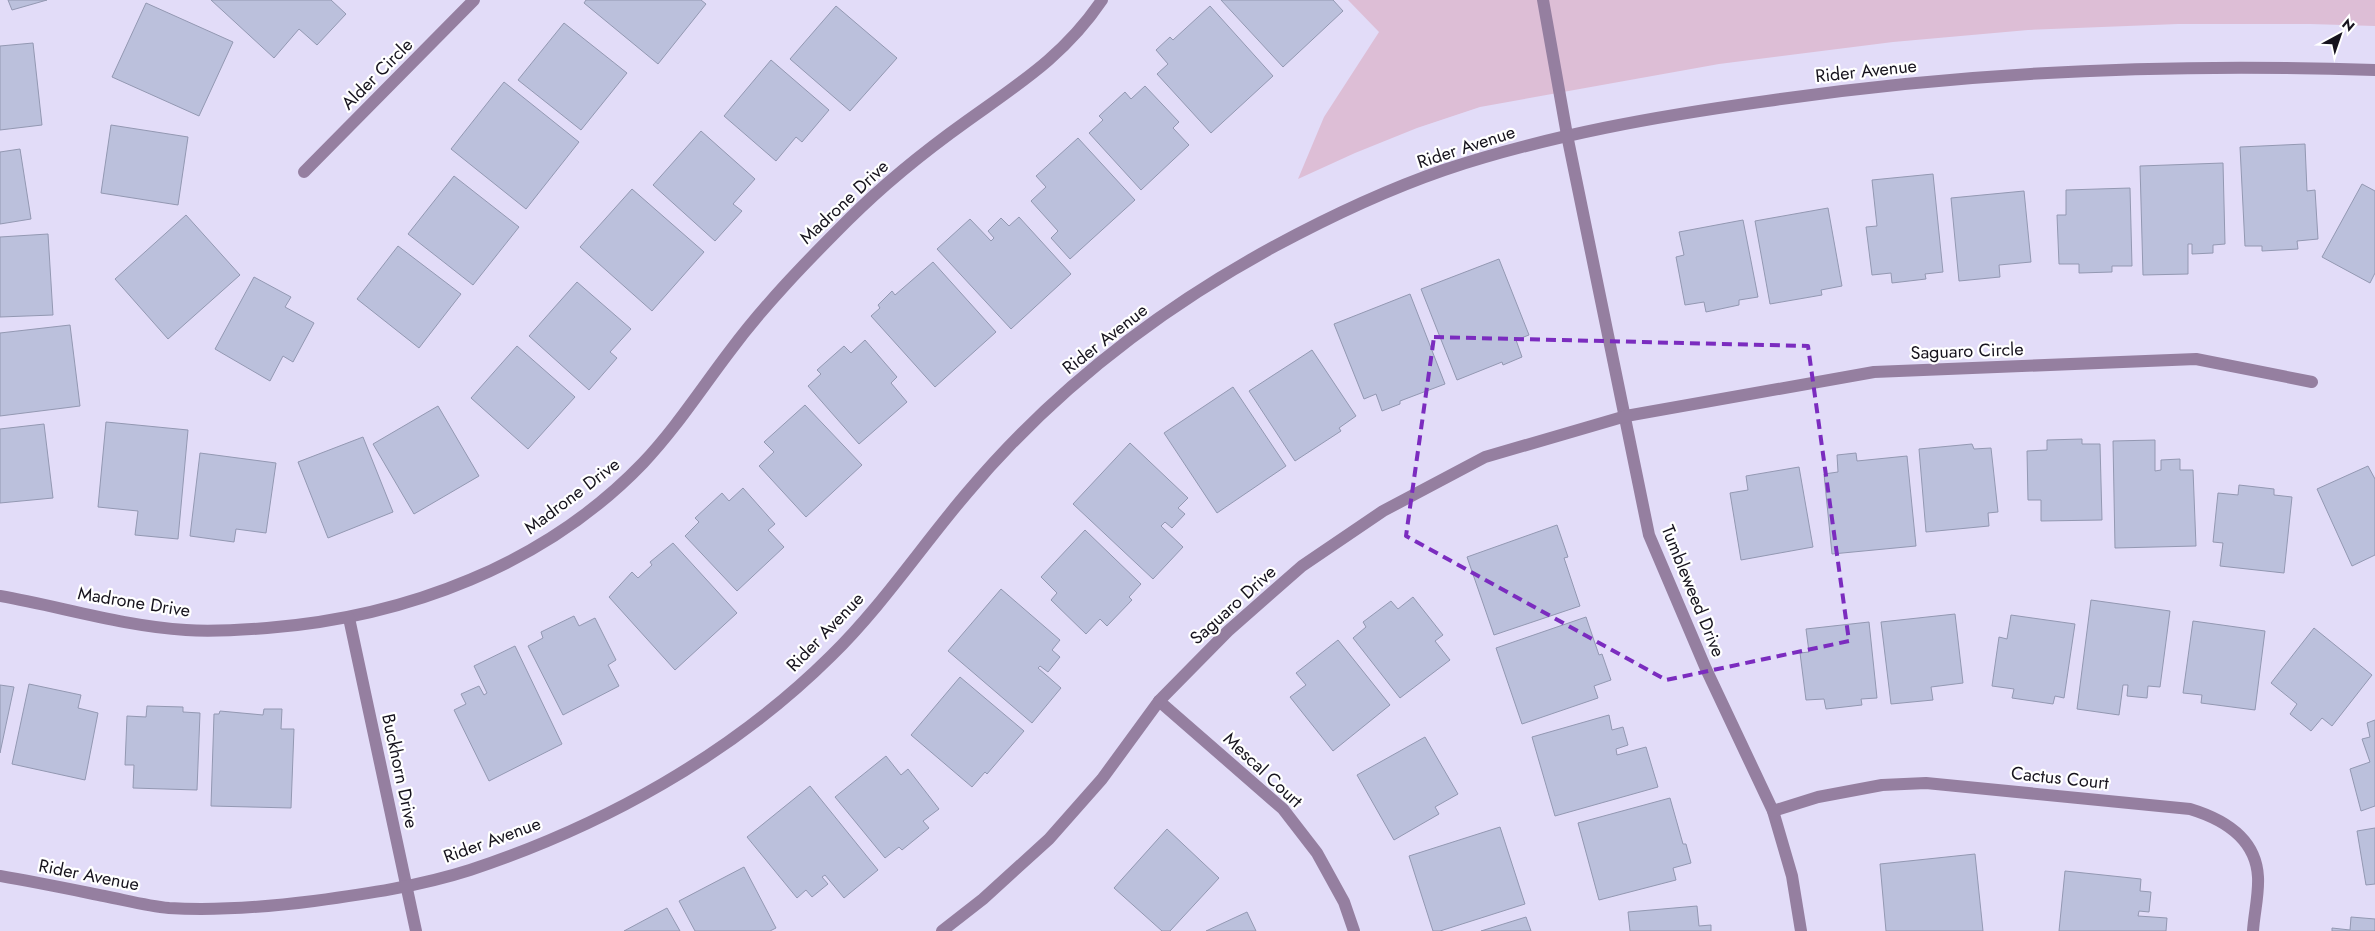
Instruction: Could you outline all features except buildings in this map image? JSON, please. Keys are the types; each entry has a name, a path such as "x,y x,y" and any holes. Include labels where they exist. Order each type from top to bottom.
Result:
{"street":[{"name":"Alder Circle","path":"304,172 474,0"},
{"name":"Madrone Drive","path":"0,596 126,623 187,630 296,626 349,618 396,607 433,595 504,565 541,544 613,492 665,439 730,351 772,299 862,206 919,158 1045,65 1070,42 1102,0"},
{"name":"Tumbleweed Drive","path":"1543,0 1567,135 1650,535 1706,669 1773,811 1792,876 1800,931"},
{"name":"Rider Avenue","path":"0,876 165,908 263,908 357,895 406,886 465,871 592,822 664,784 776,706 830,657 868,616 967,493 1011,443 1061,396 1106,358 1209,284 1275,246 1386,193 1442,171 1567,135 1685,113 1840,90 2016,74 2174,68 2375,70"},
{"name":"Saguaro Circle","path":"1626,416 1874,372 2196,359 2312,382"},
{"name":"Saguaro Drive","path":"942,931 983,899 1049,839 1102,779 1159,701 1228,631 1302,566 1383,511 1486,457 1626,416"},
{"name":"Buckhorn Drive","path":"349,618 416,931"},
{"name":"Mescal Court","path":"1159,701 1283,809 1317,853 1344,902 1354,931"},
{"name":"Cactus Court","path":"1773,811 1818,797 1850,791 1882,786 1926,783 2190,809 2215,817 2236,831 2251,852 2258,877 2252,931"}],"highlighted area":[{"path":"1434,337 1808,346 1849,641 1666,680 1406,536"}],"shaded area":[{"path":"1348,0 2375,0 2375,26 2178,24 2028,30 1893,42 1719,64 1480,107 1417,128 1298,179 1324,117 1379,32"}]}
